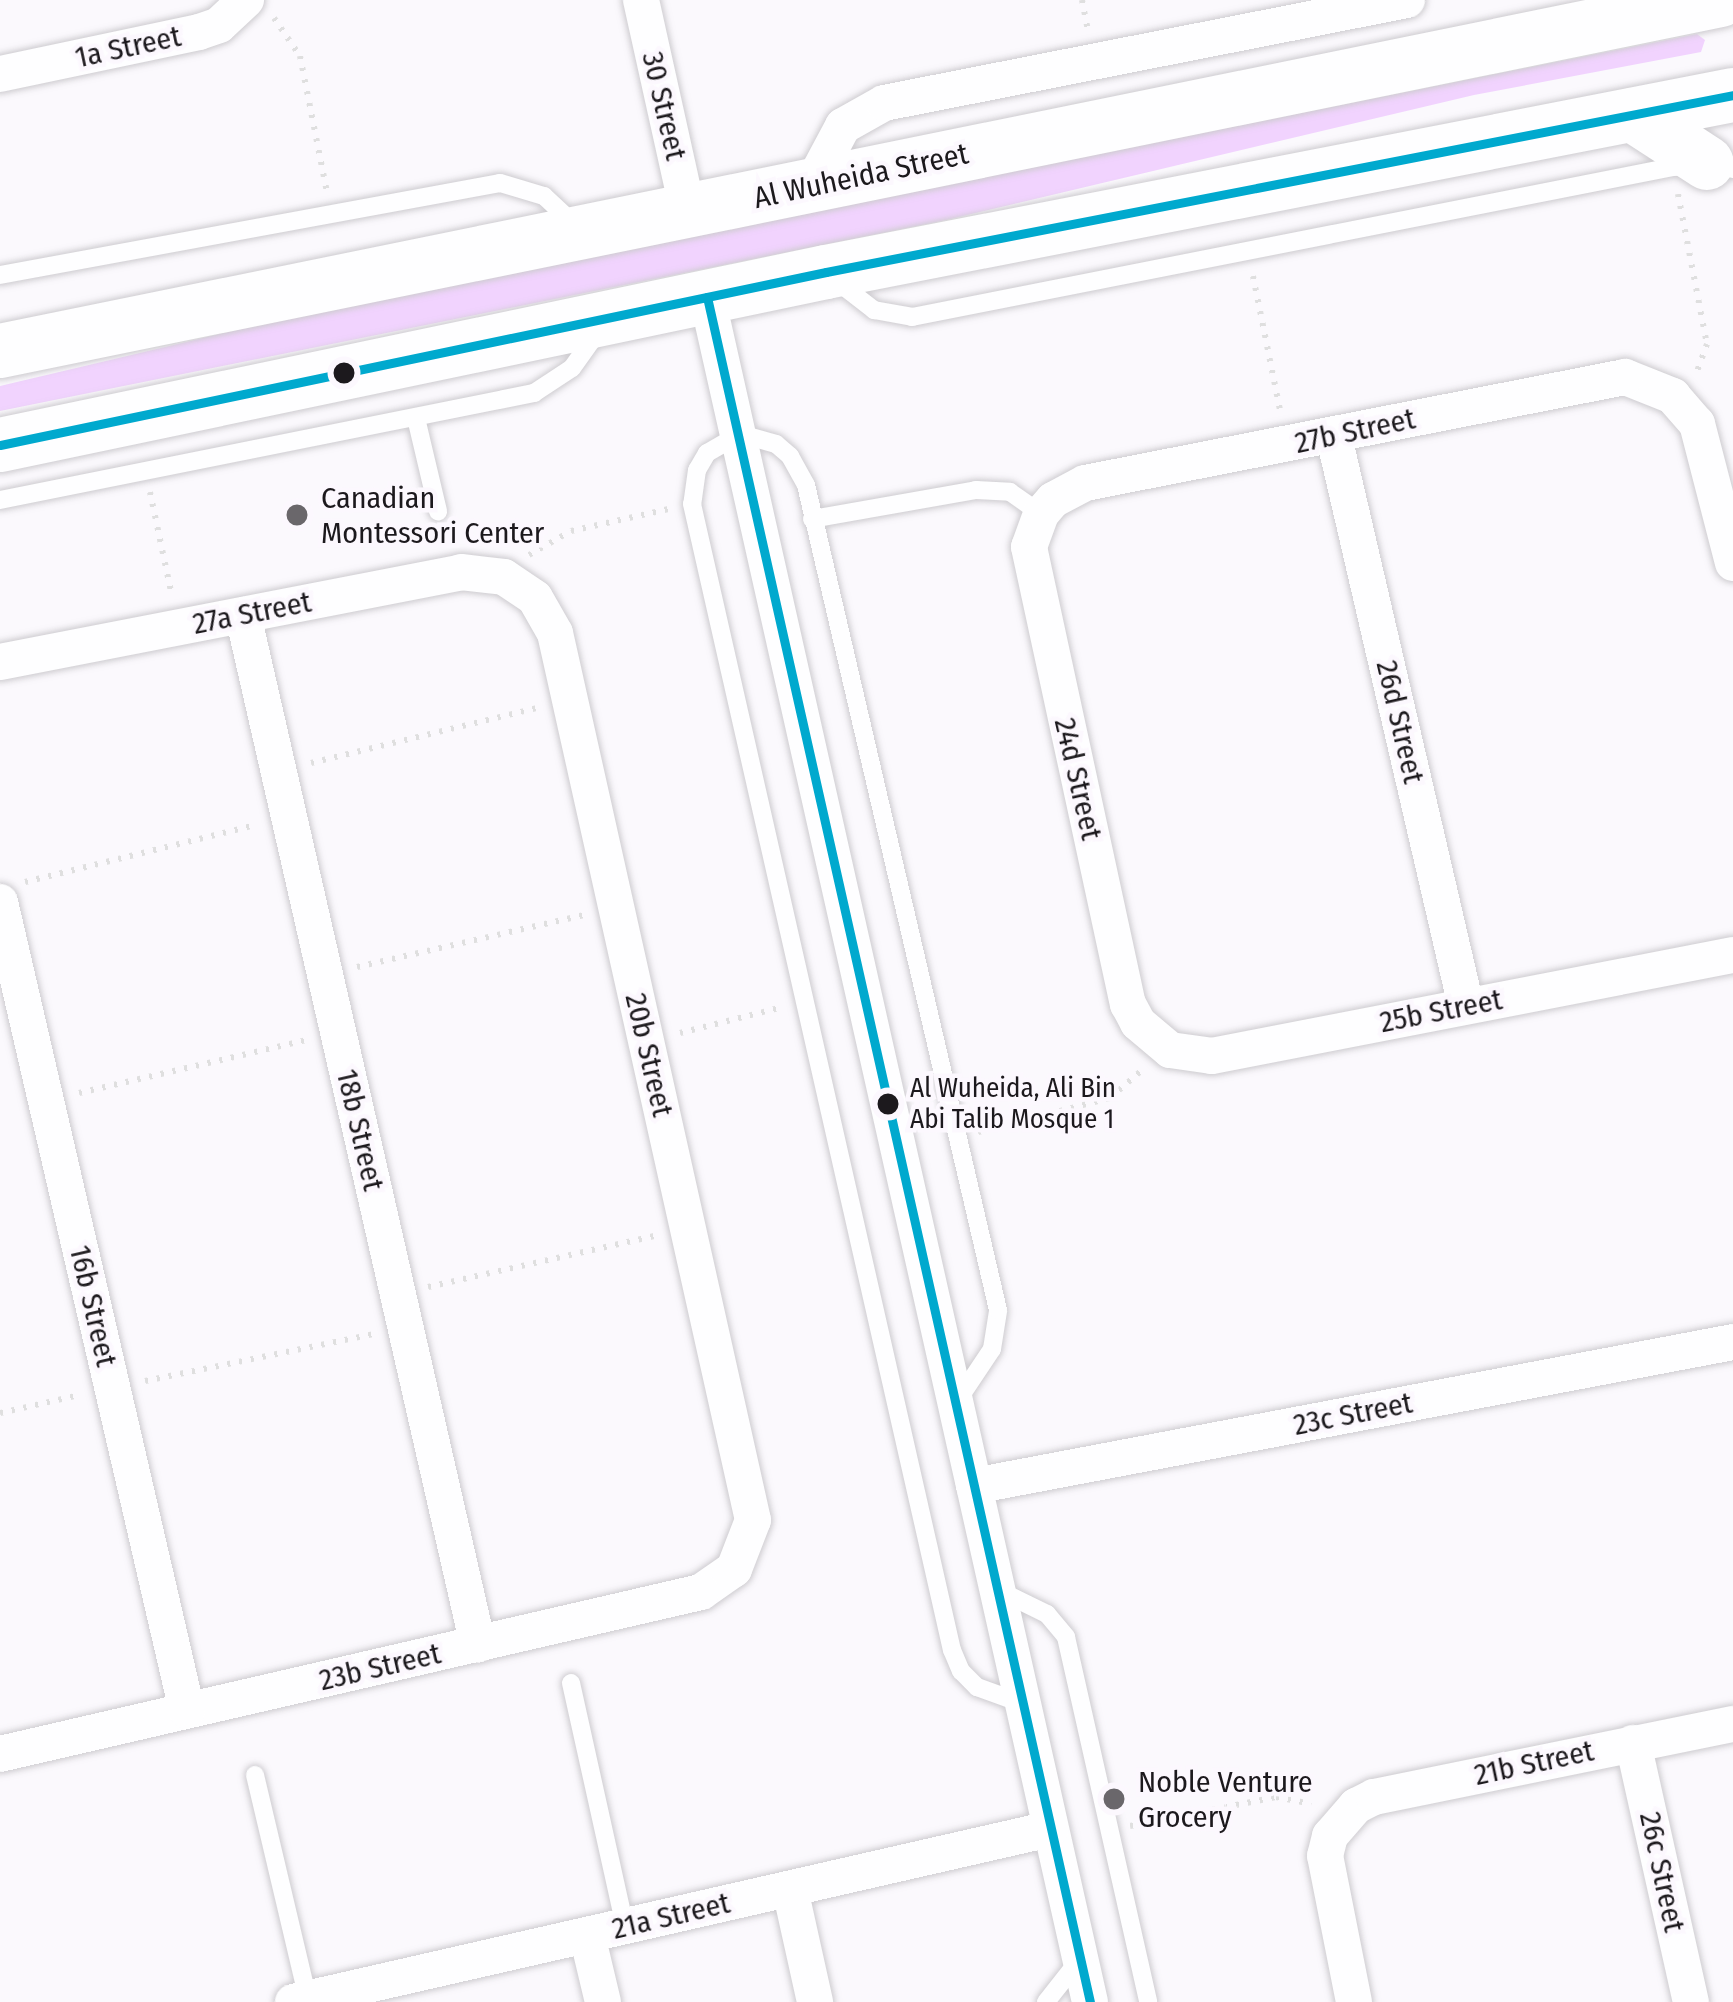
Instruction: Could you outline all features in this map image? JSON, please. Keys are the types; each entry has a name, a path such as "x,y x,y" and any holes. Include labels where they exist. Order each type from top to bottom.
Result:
{"main road":[{"name":"Al Wuheida Street","path":"0,351 1721,0"},
{"path":"1504,140 1515,123 1548,106 1733,64"},
{"path":"0,445 826,272 1733,95"},
{"path":"1633,115 1704,166"}],"street":[{"name":"30 Street","path":"640,0 688,212"},
{"path":"811,186 843,126 884,103 1407,0"},
{"name":"1a Street","path":"0,74 220,26 245,1"},
{"path":"707,297 1090,2002"},
{"name":"27b Street","path":"1042,514 1053,500 1085,483 1334,436 1608,376 1642,380 1673,396"},
{"path":"1673,396 1705,441 1733,563"},
{"name":"26d Street","path":"1334,436 1466,1006"},
{"name":"24d Street","path":"1042,514 1029,547 1030,565 1128,1004 1152,1038"},
{"name":"27a Street","path":"0,662 461,572 504,577"},
{"name":"20b Street","path":"504,577 535,598 547,614 570,700 753,1503 745,1552"},
{"name":"18b Street","path":"243,615 478,1645"},
{"name":"16b Street","path":"11,892 46,1101 187,1711"},
{"name":"25b Street","path":"1152,1038 1170,1050 1212,1056 1733,955"},
{"name":"23c Street","path":"974,1486 1733,1342"},
{"name":"23b Street","path":"0,1754 701,1592 734,1569 745,1552"},
{"name":"21b Street","path":"1341,1819 1374,1796 1733,1724"},
{"name":"26c Street","path":"1634,1743 1691,2002"},
{"path":"1341,1819 1330,1836 1325,1876 1354,2002"},
{"name":"21a Street","path":"300,2000 351,1996 587,1935 1050,1829"},
{"path":"790,1889 815,2002"},
{"path":"587,1935 603,2002"}],"lane":[{"path":"826,272 874,310 912,317 1247,249 1704,166"},
{"path":"0,275 500,183 544,196 586,234"},
{"path":"0,500 548,388 572,368 608,317"},
{"path":"416,418 438,511"},
{"path":"955,1404 992,1349 998,1330 957,1137 806,485 790,456 776,444 740,434 707,454 697,470 692,504 952,1649 961,1671 977,1687 1021,1703"},
{"path":"812,519 994,489 1025,500 1042,514"},
{"path":"996,1589 1047,1614 1066,1637 1148,2002"},
{"path":"571,1683 625,1926"},
{"path":"255,1775 300,2000"},
{"path":"1046,2002 1080,1959"}],"path":[{"path":"245,1 269,14 300,56 332,217"},
{"path":"1673,396 1690,382 1707,344 1704,166"},
{"path":"1247,249 1287,445"},
{"path":"146,470 179,628"},
{"path":"504,577 548,541 571,531 692,504"},
{"path":"278,771 570,700"},
{"path":"11,892 289,817"},
{"path":"325,974 616,907"},
{"path":"646,1042 804,1001"},
{"path":"46,1101 338,1033"},
{"path":"957,1137 1110,1099 1140,1074 1152,1038"},
{"path":"0,1413 112,1388 688,1228"},
{"path":"1107,1831 1276,1798 1306,1802 1341,1819"}],"shaded area":[{"path":"1697,34 1705,40 1701,52 1474,95 946,220 0,411 0,386 359,301"}],"transit line":[{"path":"0,445 826,272 1733,95"},
{"path":"707,297 1090,2002"}],"place":[{"name":"Canadian Montessori Center","path":"297,515"},
{"name":"Al Wuheida, Ali Bin Abi Talib Mosque 1","path":"888,1104"},
{"name":"Noble Venture Grocery","path":"1114,1799"}]}
